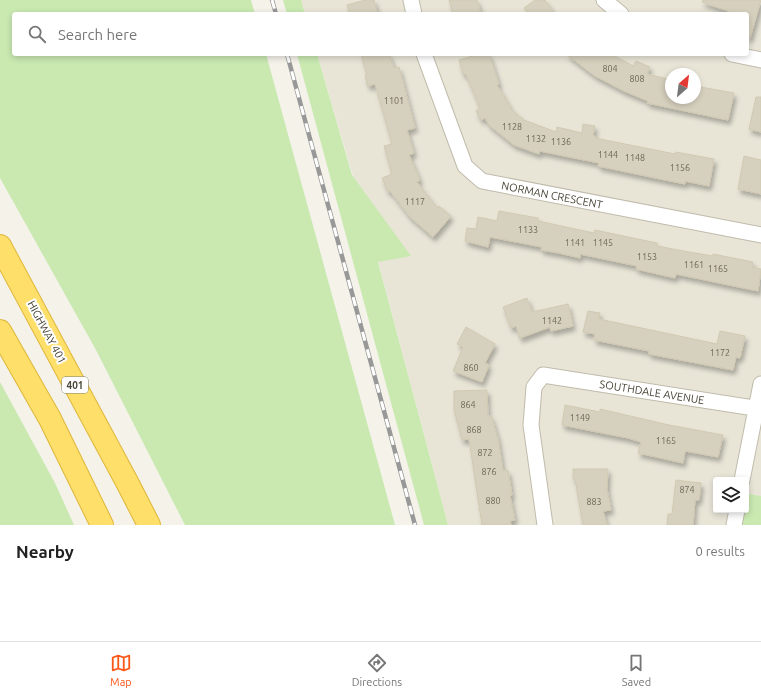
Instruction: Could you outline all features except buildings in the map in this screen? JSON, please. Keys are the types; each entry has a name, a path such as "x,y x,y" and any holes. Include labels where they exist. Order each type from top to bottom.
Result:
{"highway":[{"name":"HIGHWAY 401","path":"0,246 128,484 148,525"},
{"path":"0,332 50,419 102,525"}],"street":[{"path":"411,0 414,12"},
{"path":"604,0 619,12"},
{"name":"NORMAN CRESCENT","path":"425,56 465,166 482,181 761,235"},
{"path":"742,56 761,60"},
{"name":"SOUTHDALE AVENUE","path":"545,525 531,425 534,387 543,375 759,408"},
{"path":"743,477 759,408 761,384"},
{"path":"734,525 736,513"}],"shaded area":[{"path":"301,0 761,0 761,525 448,525 378,261 318,56 749,56 749,12 304,12"}],"green space":[{"path":"0,0 251,0 254,12 12,12 12,56 267,56 395,525 185,525 96,350 0,178"},
{"path":"283,0 301,0 304,12 286,12"},
{"path":"298,56 318,56 352,175 411,256 378,262 448,525 424,525"},
{"path":"0,382 55,483 74,525 0,525"},
{"path":"749,494 761,496 761,525 742,525 744,513 749,513"}],"railway":[{"path":"272,0 275,12"},
{"path":"288,56 415,525"}]}
